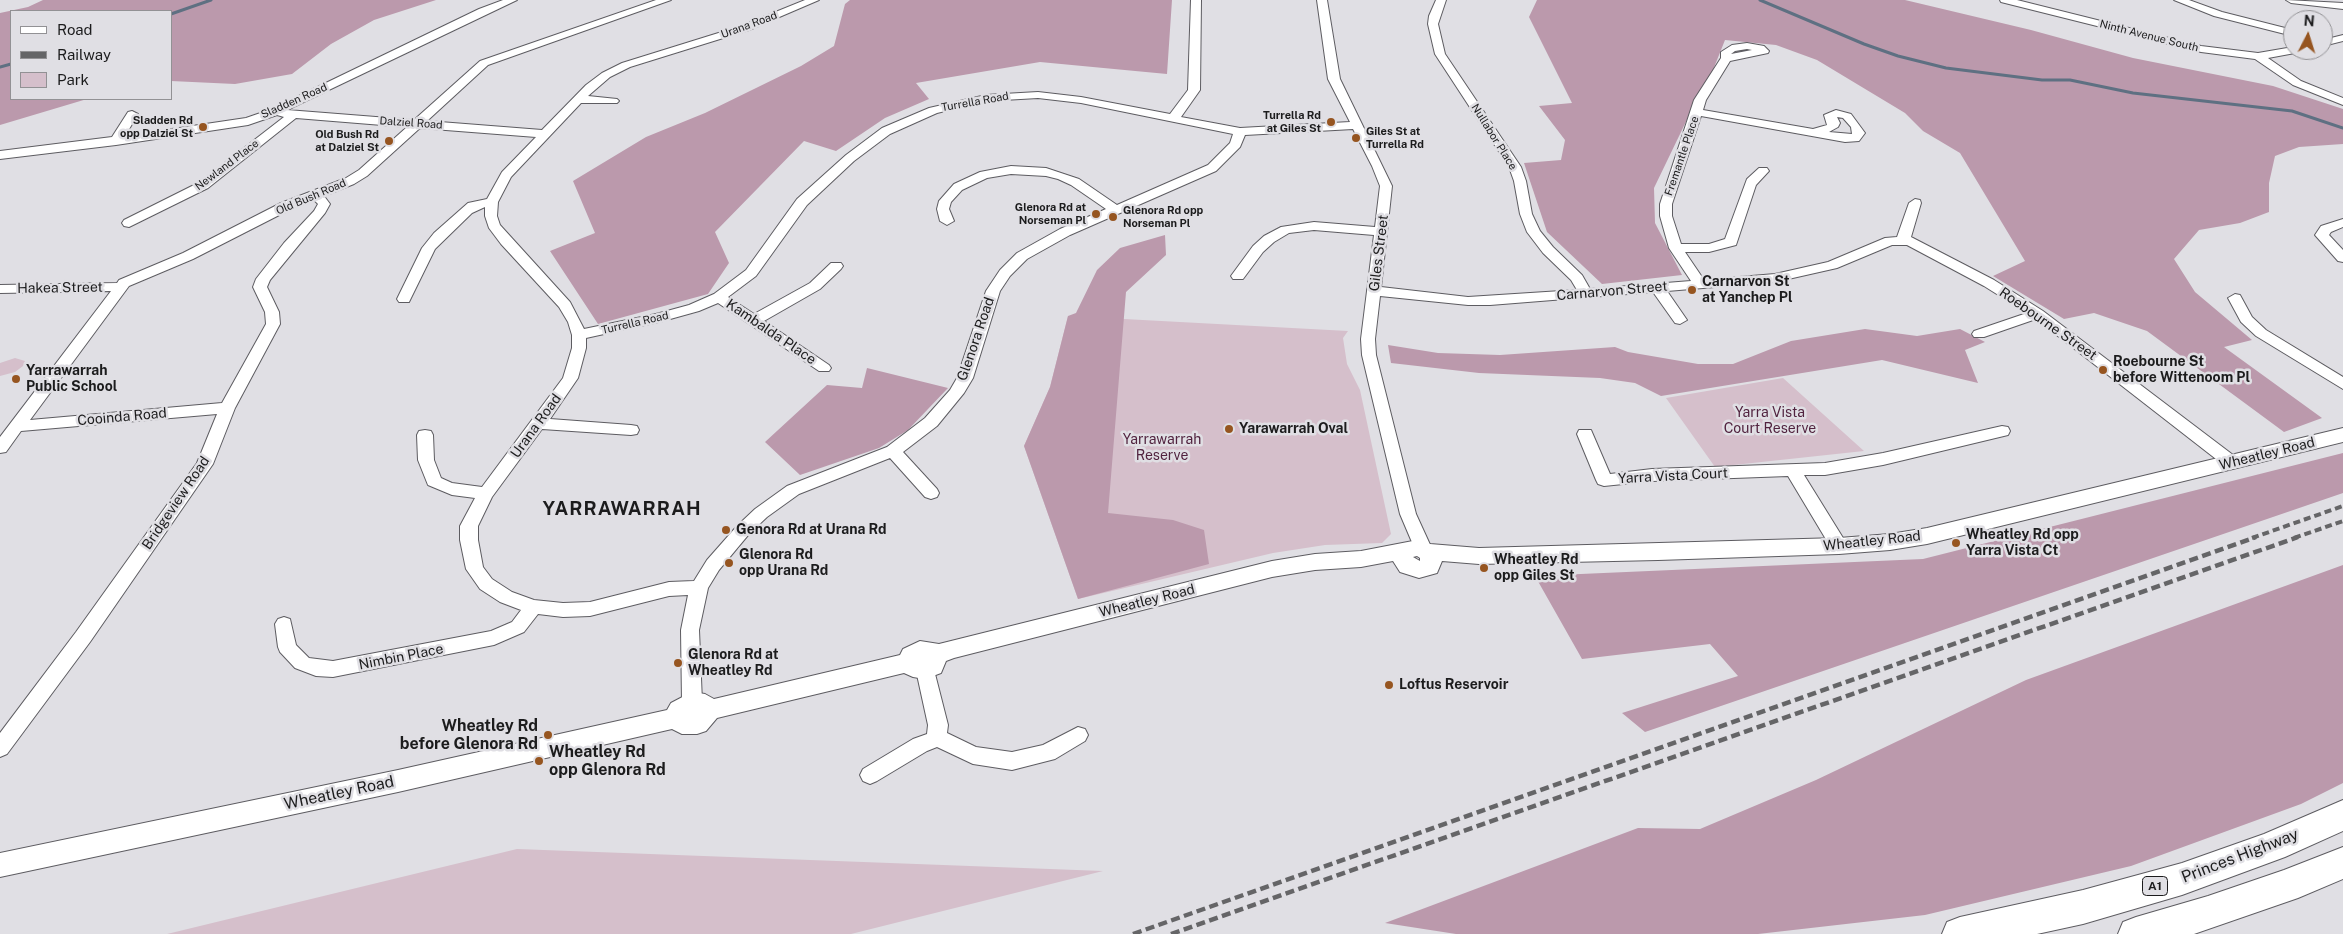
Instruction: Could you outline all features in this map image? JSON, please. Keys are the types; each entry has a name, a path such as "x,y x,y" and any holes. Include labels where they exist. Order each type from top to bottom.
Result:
{"highway":[{"name":"Princes Highway","path":"1960,934 2083,907 2182,879 2273,846 2343,815"},
{"path":"2136,934 2226,907 2343,863"}],"street":[{"name":"Sladden Road","path":"0,155 229,126 276,111 460,21 512,0"},
{"path":"628,0 642,8"},
{"name":"Old Bush Road","path":"0,448 119,287 129,279 188,256 286,206 350,181 363,173 484,63 666,0"},
{"name":"Urana Road","path":"492,202 506,175 598,80 626,65 752,25 814,0"},
{"path":"1173,119 1194,90 1196,0"},
{"name":"Giles Street","path":"1322,0 1332,73 1384,177 1386,186 1368,339 1369,355 1417,555"},
{"name":"Nullabor Place","path":"1441,0 1434,16 1433,24 1440,54 1515,167 1520,181 1526,214 1534,232 1548,250 1577,278 1586,294"},
{"name":"Ninth Avenue South","path":"2005,0 2201,49 2258,56 2283,52"},
{"path":"2179,0 2218,14 2283,30"},
{"path":"2292,0 2343,6"},
{"name":"Urana Road","path":"711,38 723,50"},
{"path":"2258,56 2297,83 2343,102"},
{"name":"Fremantle Place","path":"1699,283 1676,248 1666,216 1666,204 1700,100 1726,58"},
{"name":"Turrella Road","path":"579,335 658,318 694,308 719,297 751,273 802,202 850,158 886,131 933,110 986,98 1038,95 1081,100 1240,132 1358,125"},
{"path":"579,99 613,101"},
{"name":"Dalziel Road","path":"276,111 293,114 547,134"},
{"path":"1697,112 1815,132"},
{"path":"116,141 132,114"},
{"name":"Newland Place","path":"129,223 210,180 293,114"},
{"name":"Glenora Road","path":"692,710 690,630 699,588 728,546 761,513 793,490 893,451 931,422 956,393 972,360 993,291 1013,264 1046,241 1212,168 1236,144 1240,132"},
{"path":"947,221 943,208 945,201 954,190 984,175 1011,170 1046,172 1062,176 1075,182 1116,210"},
{"path":"1676,248 1719,246 1731,242 1750,185 1753,179 1763,171"},
{"name":"Bridgeview Road","path":"0,748 205,464 227,408 273,324 272,312 260,287 263,279 289,246 320,213 324,204 317,195"},
{"path":"404,300 429,248 439,236 473,206 492,202 494,225 506,242 565,305 575,322 579,335"},
{"path":"1903,240 1915,204"},
{"path":"2343,223 2326,228 2322,235 2343,258"},
{"path":"1238,276 1269,239 1286,230 1314,226 1381,232"},
{"name":"Carnarvon Street","path":"1375,291 1468,301 1586,294 1791,275 1832,265 1890,241 1903,240"},
{"name":"Roebourne Street","path":"1903,240 1922,246 1990,283 2038,314 2231,462"},
{"path":"753,321 815,286 836,266"},
{"name":"Hakea Street","path":"0,289 119,287"},
{"path":"1657,287 1680,320"},
{"name":"Kambalda Place","path":"719,297 824,368"},
{"path":"2235,298 2246,319 2261,333 2343,384"},
{"path":"1979,334 2038,314"},
{"name":"Urana Road","path":"579,335 579,348 570,378 539,423 486,493 470,526 469,540 475,569 486,584 506,597 533,607 563,610 590,609 620,603 669,589 699,588"},
{"name":"Cooinda Road","path":"17,426 227,408"},
{"path":"539,423 631,430"},
{"name":"Yarra Vista Court","path":"1585,434 1604,480 1652,475 1793,471 1848,466 2002,431"},
{"path":"425,435 426,460 434,481 452,490 486,493"},
{"name":"Wheatley Road","path":"0,865 398,781 692,710 923,662 952,649 1272,569 1315,562 1417,555 1479,556 1839,546 1890,542 1928,536 2343,435"},
{"path":"893,451 931,493"},
{"path":"1793,471 1839,546"},
{"name":"Nimbin Place","path":"284,624 287,647 293,655 302,663 316,668 333,669 494,638 518,627 533,607"},
{"path":"923,662 938,725 937,739"},
{"path":"870,775 920,745 937,739 948,742 973,756 1012,761 1048,753 1078,736"}],"green space":[{"name":"Yarrawarrah Reserve","path":"1068,316 1348,331 1343,338 1347,364 1360,390 1391,534 1382,543 1325,545 1273,553 1078,599 1024,446 1050,387"},
{"path":"15,358 25,361 23,366 15,372 0,376 0,363"},
{"name":"Yarra Vista Court Reserve","path":"1783,378 1864,451 1715,467 1666,398"},
{"path":"517,849 1103,871 851,934 167,934"}],"shaded area":[{"path":"43,0 436,0 374,20 331,44 292,74 235,84 172,81 172,10 14,10 28,7"},
{"path":"850,0 1172,0 1167,74 1040,62 916,83 929,99 885,118 836,151 804,141 715,232 729,263 708,294 598,324 550,251 595,233 573,181 646,137 705,113 801,66 834,46 845,4"},
{"path":"1537,0 1905,0 2031,30 2133,58 2273,86 2343,109 2343,144 2299,147 2275,156 2269,183 2269,212 2240,223 2199,230 2174,259 2195,292 2252,340 2224,347 2322,418 2284,432 2147,331 2094,313 2064,319 1993,276 2025,261 1960,153 1923,131 1905,113 1817,60 1776,45 1725,40 1711,75 1694,105 1654,188 1655,223 1682,275 1602,284 1547,232 1524,163 1561,160 1565,140 1539,106 1572,103 1529,17"},
{"path":"10,11 10,100 84,100 0,125 0,13"},
{"path":"1165,235 1166,255 1126,292 1108,513 1173,520 1204,530 1209,564 1078,599 1024,446 1050,387 1068,316 1076,313 1097,270 1120,248"},
{"path":"1865,329 1917,336 1960,329 1985,342 1965,350 1978,383 1882,360 1661,396 1635,383 1600,378 1479,373 1391,363 1388,345 1438,353 1500,355 1615,347 1628,352 1698,364 1733,364 1791,341"},
{"path":"867,368 948,388 908,430 879,448 800,475 765,442 827,385 862,388"},
{"path":"2343,453 2343,493 1645,732 1622,713 1738,676 1710,644 1582,659 1535,576 1923,559"},
{"path":"2343,565 2343,783 2301,804 2131,866 1925,915 1758,934 1456,934 1385,923 1638,828 1700,829 1816,780 2026,680"}],"waterway":[{"path":"172,14 211,0"},
{"path":"1760,0 1864,44 1898,56 1946,68 2042,80 2070,80 2133,93 2292,111 2343,128"},
{"path":"0,67 10,64"}],"railway":[{"path":"2252,538 2343,506"},
{"path":"2294,538 2343,521"},
{"path":"1133,934 2256,537"},
{"path":"1171,934 2298,537"}],"place":[{"name":"Turrella Rd at Giles St","path":"1331,122"},
{"name":"Sladden Rd opp Dalziel St","path":"203,127"},
{"name":"Giles St at Turrella Rd","path":"1356,138"},
{"name":"Old Bush Rd at Dalziel St","path":"389,141"},
{"name":"Glenora Rd at Norseman Pl","path":"1096,214"},
{"name":"Glenora Rd opp Norseman Pl","path":"1113,217"},
{"name":"Carnarvon St at Yanchep Pl","path":"1692,290"},
{"name":"Roebourne St before Wittenoom Pl","path":"2103,370"},
{"name":"Yarrawarrah Public School","path":"16,379"},
{"name":"Yarawarrah Oval","path":"1229,429"},
{"name":"Genora Rd at Urana Rd","path":"726,530"},
{"name":"Wheatley Rd opp Yarra Vista Ct","path":"1956,543"},
{"name":"Glenora Rd opp Urana Rd","path":"729,563"},
{"name":"Wheatley Rd opp Giles St","path":"1484,568"},
{"name":"Glenora Rd at Wheatley Rd","path":"678,663"},
{"name":"Loftus Reservoir","path":"1389,685"},
{"name":"Wheatley Rd before Glenora Rd","path":"548,735"},
{"name":"Wheatley Rd opp Glenora Rd","path":"539,761"}],"district":[{"name":"YARRAWARRAH","path":"622,509"}]}
